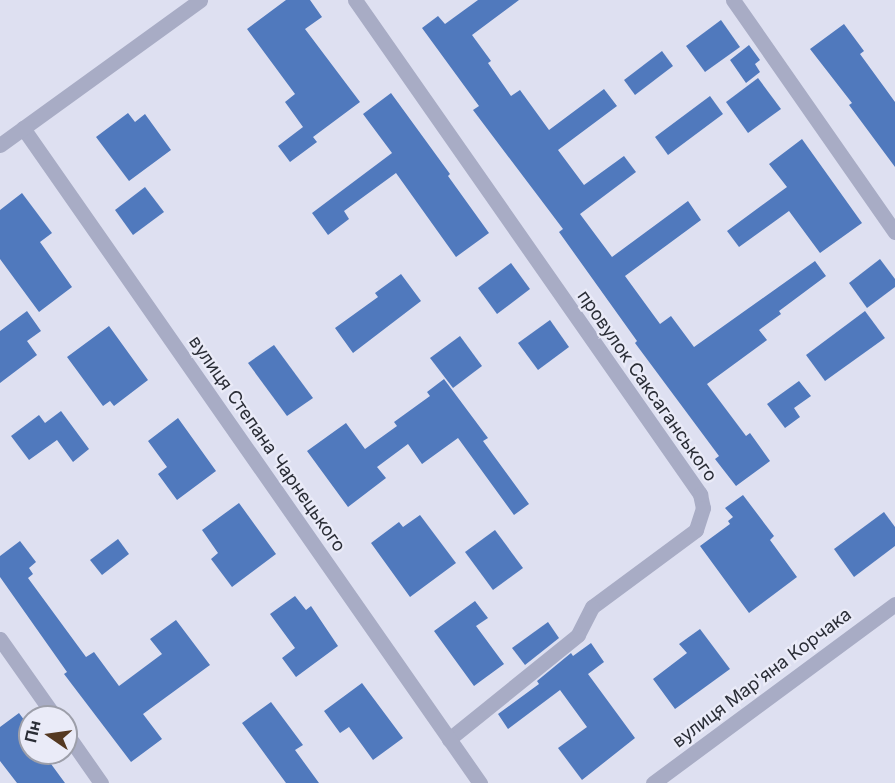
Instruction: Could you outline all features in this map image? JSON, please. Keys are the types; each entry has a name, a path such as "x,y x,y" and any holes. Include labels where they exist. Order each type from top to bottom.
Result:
{"street":[{"path":"0,145 200,0"},
{"name":"провулок Саксаганського","path":"355,0 700,494 703,508 696,530 592,607 578,635 449,739"},
{"path":"733,0 895,232"},
{"name":"вулиця Степана Чарнецького","path":"23,128 480,783"},
{"name":"вулиця Мар'яна Корчака","path":"653,783 895,604"},
{"path":"0,639 47,705"},
{"path":"78,750 101,783"}],"building":[{"path":"286,0 310,0 322,17 305,29 360,102 313,137 317,142 290,162 278,146 303,127 285,102 295,94 247,29"},
{"path":"478,0 519,0 472,35 491,61 488,63 511,96 520,90 549,130 604,89 617,106 558,150 584,185 624,156 636,172 580,214 612,257 688,201 701,220 625,276 660,324 671,316 694,347 815,261 826,276 779,311 781,314 759,330 767,340 707,384 746,436 750,433 770,461 736,486 715,459 719,456 635,343 637,341 559,232 563,229 473,110 479,106 422,28 438,16 445,24"},
{"path":"721,20 740,47 705,72 686,46"},
{"path":"844,24 864,51 860,54 895,102 895,167 849,105 852,103 810,49"},
{"path":"749,45 760,60 755,64 760,72 746,83 730,60"},
{"path":"662,51 673,66 635,95 624,80"},
{"path":"758,78 781,109 748,133 726,102"},
{"path":"391,93 450,174 448,176 489,233 456,257 396,173 344,211 349,219 328,235 312,213 392,153 363,114"},
{"path":"710,96 723,114 668,155 655,137"},
{"path":"128,113 135,122 145,114 171,150 129,181 96,137"},
{"path":"802,139 862,223 820,253 789,211 739,247 727,231 787,187 769,164"},
{"path":"145,187 164,212 133,235 115,210"},
{"path":"22,193 52,233 40,242 72,287 39,312 0,259 0,210"},
{"path":"880,259 895,279 895,287 867,308 849,283"},
{"path":"511,263 530,289 497,314 478,288"},
{"path":"401,274 421,301 353,353 335,328 378,297 375,293"},
{"path":"27,311 41,331 27,341 37,355 0,383 0,331"},
{"path":"865,311 885,338 825,381 806,355"},
{"path":"550,320 569,347 538,370 518,343"},
{"path":"109,326 148,380 114,406 110,401 103,406 67,357"},
{"path":"460,336 482,366 453,388 430,358"},
{"path":"274,345 313,398 287,416 248,363"},
{"path":"444,379 488,438 483,441 529,504 514,515 458,438 422,464 408,444 377,467 386,478 348,507 307,451 346,423 365,449 397,426 394,422 430,396 427,392"},
{"path":"799,381 811,396 794,408 800,417 785,428 767,404"},
{"path":"61,411 89,449 73,462 57,440 29,460 11,436 39,415 45,423"},
{"path":"178,418 216,471 177,500 158,474 167,467 148,441"},
{"path":"743,495 774,536 770,540 797,577 749,613 700,546 730,524 728,521 733,517 725,508"},
{"path":"239,503 276,554 232,587 211,559 218,553 202,530"},
{"path":"884,512 895,527 895,546 854,577 834,549"},
{"path":"420,515 456,563 410,597 371,543 399,522 403,527"},
{"path":"495,530 523,568 493,590 465,552"},
{"path":"118,539 129,554 102,575 90,560"},
{"path":"20,541 36,562 29,568 33,574 28,578 86,657 94,652 119,686 162,654 150,639 176,620 210,665 143,714 162,739 131,762 64,674 67,672 0,577 0,556"},
{"path":"295,596 306,610 311,606 338,646 296,677 282,658 295,648 270,614"},
{"path":"475,601 488,618 476,626 504,664 474,686 434,631"},
{"path":"548,622 559,638 525,665 512,648"},
{"path":"700,629 730,669 675,709 653,679 687,653 679,644"},
{"path":"591,643 604,662 588,674 635,738 582,780 558,748 587,727 560,690 508,729 498,714 539,684 537,681 571,653 573,656"},
{"path":"362,683 403,738 373,760 349,727 340,733 324,711"},
{"path":"271,702 303,745 295,750 319,783 286,783 242,723"},
{"path":"18,714 18,765 52,765 65,783 17,783 0,761 0,727"}]}
